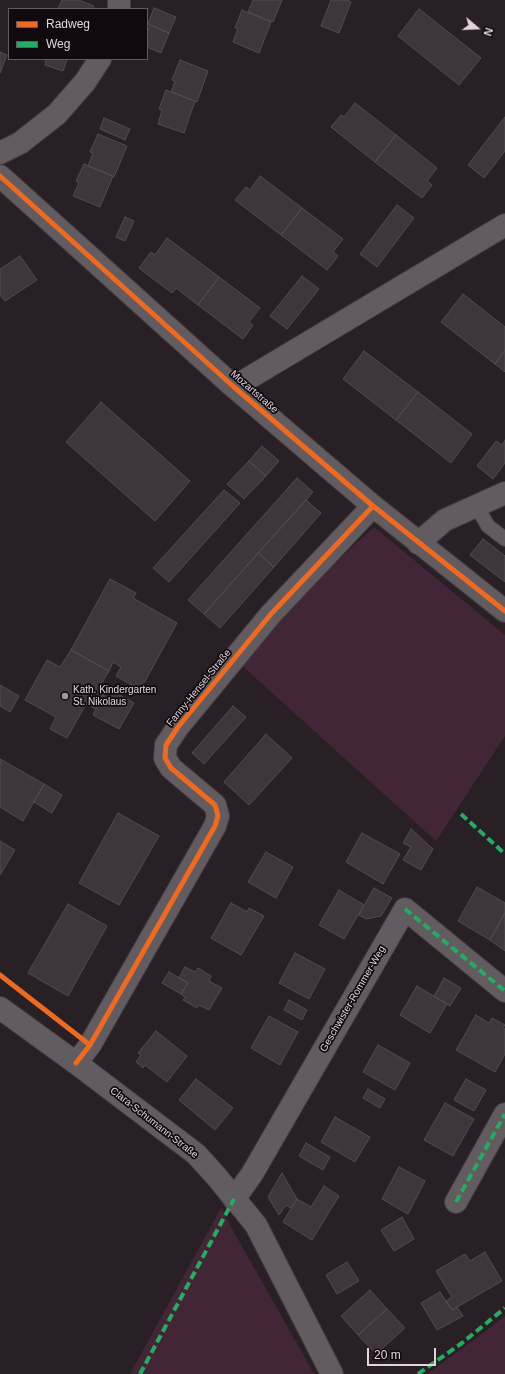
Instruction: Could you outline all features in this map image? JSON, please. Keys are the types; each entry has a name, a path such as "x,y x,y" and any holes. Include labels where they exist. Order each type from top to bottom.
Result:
{"street":[{"path":"0,153 20,143 57,114 85,82 99,60"},
{"name":"Mozartstraße","path":"0,176 234,388 418,544 505,611"},
{"name":"Mozartstraße","path":"234,388 505,224"},
{"path":"418,544 446,520 505,493"},
{"name":"Fanny-Hensel-Straße","path":"76,1063 94,1039 215,826 218,816 215,805 170,768 165,758 166,745 178,726 272,614 373,506"},
{"name":"Geschwister-Rommer-Weg","path":"234,1198 252,1174 405,909 505,991"},
{"name":"Clara-Schumann-Straße","path":"0,1008 76,1063 196,1154 256,1226 332,1374"},
{"path":"456,1202 505,1114"}],"lane":[{"path":"477,507 488,526 505,539"}],"shaded area":[{"path":"374,527 505,635 505,736 436,841 239,663 279,615"},
{"path":"221,1208 231,1227 314,1374 130,1374"},
{"path":"505,1316 505,1374 427,1374 479,1336"}],"building":[{"path":"62,0 79,0 94,6 93,8 58,8"},
{"path":"253,0 282,0 273,22 248,12"},
{"path":"331,0 347,0 351,2 339,33 321,26"},
{"path":"154,8 176,17 169,33 148,24"},
{"path":"419,9 481,58 459,85 398,36"},
{"path":"242,10 271,22 259,53 233,42 238,29 235,28"},
{"path":"150,25 169,33 161,53 148,47 148,30"},
{"path":"0,52 7,55 0,73"},
{"path":"46,60 67,60 63,71 45,65"},
{"path":"180,60 208,71 197,102 171,92 175,81 172,80"},
{"path":"166,90 195,101 184,133 158,124 162,110 159,109"},
{"path":"355,103 396,135 375,162 331,127 341,115 344,117"},
{"path":"505,117 505,151 484,178 468,165"},
{"path":"104,118 130,129 125,140 100,129"},
{"path":"98,134 127,146 114,177 88,166 93,153 90,152"},
{"path":"396,135 437,168 427,181 432,185 422,198 375,162"},
{"path":"84,164 113,176 100,207 73,196 79,183 76,181"},
{"path":"260,176 302,208 281,235 235,200 246,187 250,190"},
{"path":"397,205 414,218 377,267 360,254"},
{"path":"302,208 343,239 333,252 338,256 327,270 281,235"},
{"path":"125,217 134,221 125,241 116,237"},
{"path":"167,238 219,277 198,305 176,288 172,293 139,268 151,252 155,255"},
{"path":"20,256 37,280 5,301 0,295 0,269"},
{"path":"302,276 319,289 287,329 270,316"},
{"path":"219,277 260,308 249,322 253,325 243,339 198,305"},
{"path":"463,294 505,327 505,350 495,364 441,322"},
{"path":"505,350 505,372 495,364"},
{"path":"364,351 418,392 396,420 343,379"},
{"path":"418,392 472,434 451,463 396,420"},
{"path":"101,402 190,481 155,521 66,442"},
{"path":"505,440 505,463 493,479 477,466 496,441 502,445"},
{"path":"262,446 279,461 266,476 249,461"},
{"path":"249,461 266,476 244,499 227,484"},
{"path":"297,478 313,492 204,614 188,600"},
{"path":"224,490 240,503 169,582 153,568"},
{"path":"306,500 321,513 274,567 258,553"},
{"path":"483,539 505,556 505,582 470,555"},
{"path":"258,553 274,567 220,628 204,614"},
{"path":"110,579 136,593 133,598 177,623 140,690 116,676 121,667 113,662 109,671 71,650"},
{"name":"Kath. Kindergarten St. Nikolaus","path":"71,650 109,671 98,689 105,693 96,709 86,704 67,738 50,729 56,717 25,700 47,660 60,667"},
{"path":"0,685 19,696 10,712 0,706"},
{"path":"107,688 134,703 119,729 93,715"},
{"path":"233,706 246,717 204,764 192,753"},
{"path":"266,734 292,758 249,805 224,782"},
{"path":"0,759 44,784 23,821 0,807"},
{"path":"44,784 62,795 52,813 34,802"},
{"path":"118,813 159,836 119,905 79,883"},
{"path":"411,829 433,849 421,870 403,860 411,847 403,843"},
{"path":"362,833 400,854 383,884 346,862"},
{"path":"0,841 15,850 0,875"},
{"path":"266,852 293,867 276,898 248,882"},
{"path":"477,887 505,903 505,913 490,940 458,921"},
{"path":"374,888 392,898 381,916 366,919 359,915"},
{"path":"339,890 364,905 344,939 319,925"},
{"path":"231,903 247,912 249,908 264,916 241,955 211,938"},
{"path":"68,904 107,926 68,996 28,973"},
{"path":"505,914 505,951 490,940"},
{"path":"295,953 325,969 309,999 279,983"},
{"path":"185,967 195,972 198,968 211,976 209,981 222,988 209,1010 199,1005 197,1008 183,1000 185,997 181,994 188,983 179,978"},
{"path":"169,972 188,983 181,994 162,983"},
{"path":"444,978 461,988 450,1006 434,996"},
{"path":"417,986 447,1004 430,1033 400,1015"},
{"path":"289,1000 307,1010 302,1020 284,1010"},
{"path":"476,1015 489,1023 492,1018 505,1025 503,1028 505,1029 505,1054 495,1072 456,1050"},
{"path":"269,1016 298,1032 280,1065 251,1048"},
{"path":"156,1031 187,1056 167,1082 145,1065 143,1068 136,1062 141,1055 138,1053"},
{"path":"378,1045 410,1063 395,1090 363,1072"},
{"path":"196,1079 233,1108 215,1130 179,1100"},
{"path":"466,1079 486,1090 474,1111 454,1100"},
{"path":"368,1089 385,1099 380,1108 363,1098"},
{"path":"445,1103 474,1119 453,1156 424,1140"},
{"path":"335,1117 370,1137 355,1162 321,1142"},
{"path":"306,1143 330,1157 323,1170 299,1156"},
{"path":"399,1167 425,1181 408,1214 382,1199"},
{"path":"282,1173 297,1199 291,1208 286,1205 279,1215 268,1197"},
{"path":"324,1186 339,1196 312,1240 283,1222 297,1199 311,1207"},
{"path":"402,1217 414,1239 394,1251 381,1230"},
{"path":"485,1252 502,1281 452,1310 446,1301 452,1297 436,1271 465,1254 470,1261"},
{"path":"347,1262 359,1281 337,1294 326,1275"},
{"path":"370,1290 387,1309 358,1335 341,1316"},
{"path":"440,1292 452,1310 457,1307 463,1316 437,1330 421,1303"},
{"path":"387,1309 405,1328 376,1354 358,1335"}],"marked path":[{"path":"461,814 505,854"},
{"path":"405,909 505,991"},
{"path":"456,1202 505,1114"},
{"path":"140,1374 234,1199"},
{"path":"418,1374 462,1343 505,1308"}],"cycle path":[{"path":"0,176 234,387 373,506 505,611"},
{"path":"76,1063 90,1045 215,826 218,816 215,805 171,768 165,758 166,745 178,727 271,614 373,506"},
{"path":"0,975 90,1045"}],"place":[{"name":"Kath. Kindergarten St. Nikolaus","path":"65,696"}]}
